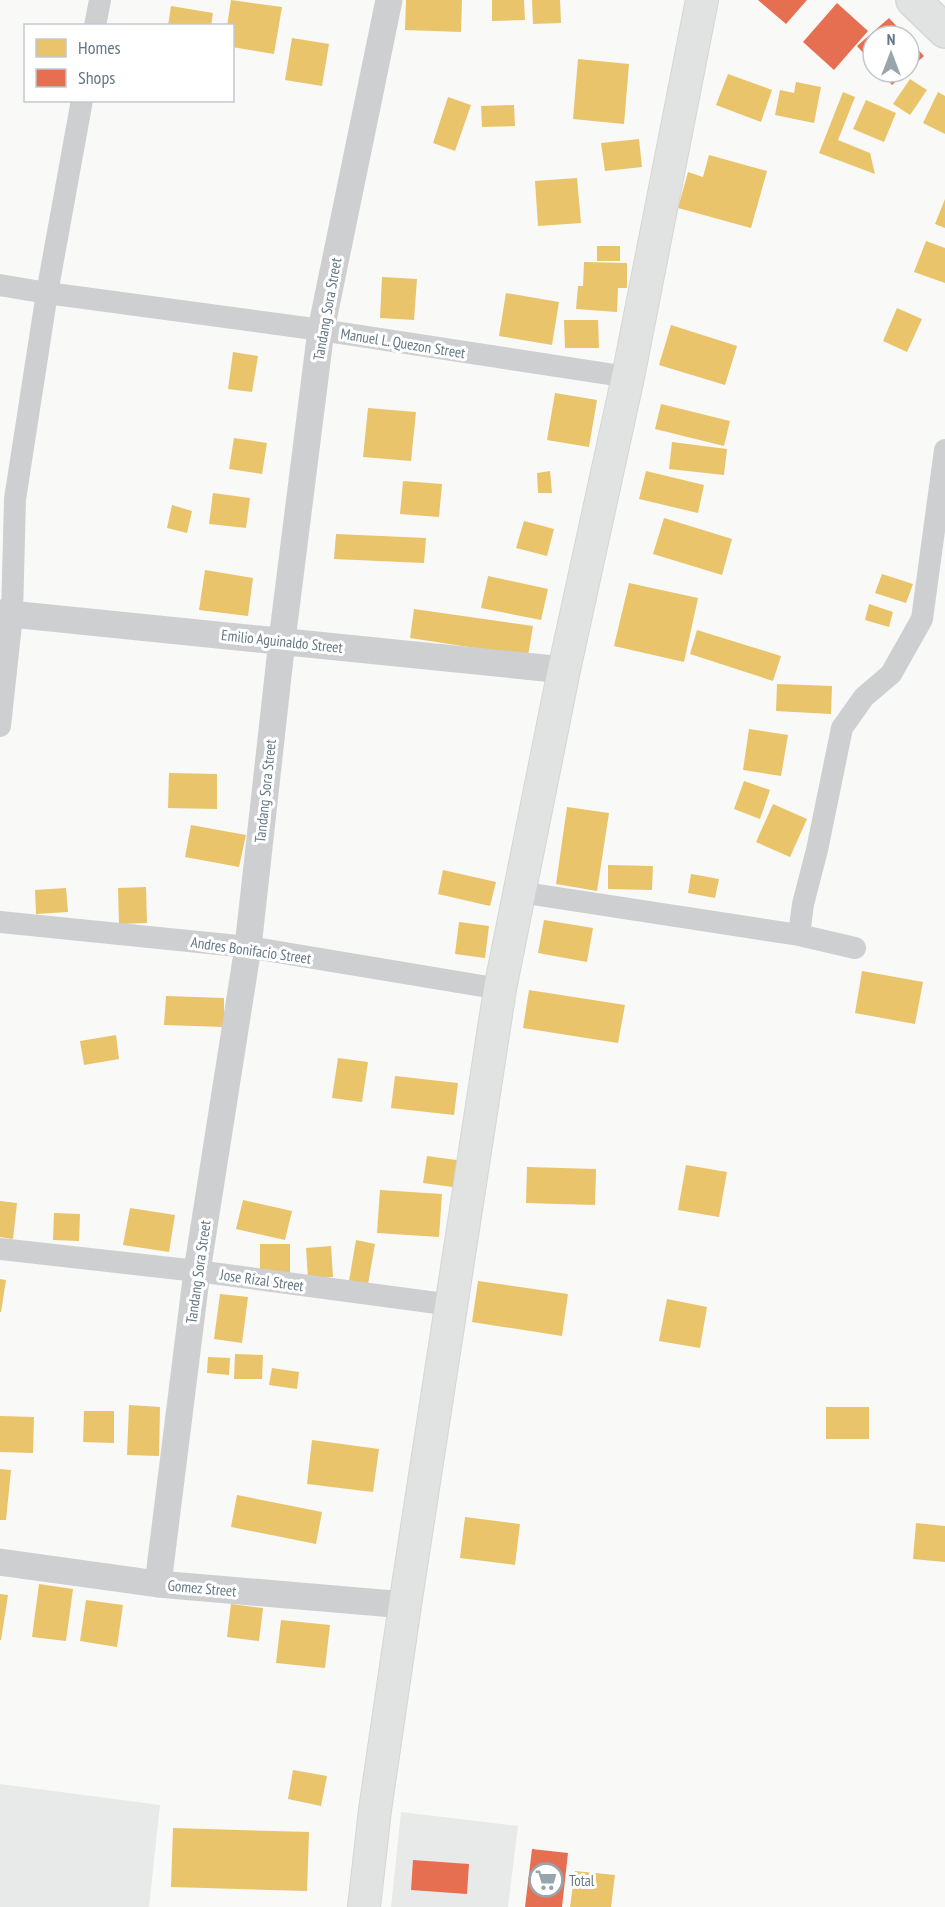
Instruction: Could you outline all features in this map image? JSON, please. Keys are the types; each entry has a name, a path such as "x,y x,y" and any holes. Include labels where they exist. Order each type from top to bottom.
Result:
{"main road":[{"path":"364,1907 375,1810 405,1605 500,989 564,670 628,377 702,0"},
{"path":"913,0 945,31"}],"street":[{"path":"95,24 100,0"},
{"name":"Tandang Sora Street","path":"158,1584 197,1271 248,947 282,640 321,330 389,0"},
{"path":"0,726 15,499 47,293 82,102"},
{"name":"Manuel L. Quezon Street","path":"0,285 321,330 628,377"},
{"path":"799,935 803,904 842,728 864,697 891,674 922,619 945,450"},
{"name":"Emilio Aguinaldo Street","path":"6,614 564,670"},
{"path":"519,892 799,935 855,948"},
{"name":"Andres Bonifacio Street","path":"0,922 248,947 500,989"},
{"name":"Jose Rizal Street","path":"0,1249 197,1271 452,1305"},
{"name":"Gomez Street","path":"0,1562 158,1584 405,1605"}],"shaded area":[{"path":"0,1784 160,1805 149,1907 0,1907"},
{"path":"401,1812 518,1826 508,1907 391,1907"}],"building: Homes":[{"path":"231,0 282,7 274,54 234,47 234,24 227,24"},
{"path":"406,0 462,0 461,32 405,30"},
{"path":"492,0 524,0 525,20 492,21"},
{"path":"532,0 560,0 561,23 533,24"},
{"path":"171,6 213,13 211,24 168,24"},
{"path":"292,38 329,44 322,86 285,80"},
{"path":"578,59 629,64 624,124 573,119"},
{"path":"728,74 772,90 761,122 716,105"},
{"path":"796,82 821,87 814,123 775,115 780,90 794,93"},
{"path":"907,84 918,84 927,90 910,115 893,104"},
{"path":"843,92 855,97 838,140 870,153 875,174 819,153"},
{"path":"938,92 945,96 945,134 923,123"},
{"path":"448,97 471,105 455,151 433,143"},
{"path":"866,100 896,113 884,142 853,129"},
{"path":"514,105 515,126 482,127 481,106"},
{"path":"639,139 642,167 605,171 601,143"},
{"path":"709,155 767,171 751,228 678,208 688,172 703,177"},
{"path":"577,178 581,223 538,226 535,181"},
{"path":"945,199 945,228 935,224"},
{"path":"926,241 945,248 945,283 914,272"},
{"path":"597,246 620,246 620,261 597,261"},
{"path":"584,262 627,263 627,288 618,288 617,312 576,309 578,286 583,286"},
{"path":"382,277 417,279 414,320 380,318"},
{"path":"506,293 559,302 552,345 499,336"},
{"path":"897,308 922,319 907,352 883,341"},
{"path":"564,320 598,320 599,348 565,348"},
{"path":"671,325 737,346 725,385 659,365"},
{"path":"233,352 258,356 252,392 228,389"},
{"path":"555,393 597,400 589,447 547,440"},
{"path":"661,404 730,421 724,446 655,429"},
{"path":"368,408 416,412 411,461 363,457"},
{"path":"234,438 267,443 262,474 229,469"},
{"path":"672,442 727,449 724,475 669,469"},
{"path":"550,471 552,493 538,493 537,473"},
{"path":"646,471 704,485 698,513 639,499"},
{"path":"403,481 442,484 439,517 400,514"},
{"path":"213,493 250,498 246,528 209,524"},
{"path":"172,505 192,511 187,533 167,528"},
{"path":"664,518 732,539 722,575 653,554"},
{"path":"524,521 554,529 547,556 516,548"},
{"path":"336,534 426,538 424,563 334,559"},
{"path":"205,570 253,578 248,616 199,610"},
{"path":"882,574 913,584 906,603 875,593"},
{"path":"488,576 548,589 541,620 481,608"},
{"path":"629,583 698,598 684,662 614,646"},
{"path":"869,604 893,612 889,627 865,620"},
{"path":"414,609 533,626 528,656 410,638"},
{"path":"697,630 781,656 773,681 690,654"},
{"path":"777,684 832,686 831,714 776,711"},
{"path":"749,729 788,735 781,776 743,770"},
{"path":"169,773 217,774 217,809 168,808"},
{"path":"744,781 770,790 760,819 734,809"},
{"path":"773,804 807,819 790,857 756,842"},
{"path":"567,807 609,813 597,891 556,884"},
{"path":"191,825 246,835 239,867 185,857"},
{"path":"608,865 653,866 652,890 608,889"},
{"path":"443,870 496,882 490,906 438,894"},
{"path":"691,874 719,879 715,898 688,893"},
{"path":"146,887 147,923 119,924 118,888"},
{"path":"66,888 68,912 36,914 35,890"},
{"path":"544,920 593,928 587,962 538,953"},
{"path":"459,922 489,926 485,958 455,954"},
{"path":"862,971 923,982 915,1024 855,1013"},
{"path":"529,990 625,1005 618,1043 523,1028"},
{"path":"166,996 224,998 224,1027 164,1025"},
{"path":"116,1035 119,1059 84,1065 80,1041"},
{"path":"338,1058 368,1062 362,1102 332,1098"},
{"path":"395,1076 458,1083 454,1115 391,1108"},
{"path":"427,1156 464,1161 460,1188 423,1183"},
{"path":"686,1165 727,1172 719,1217 678,1210"},
{"path":"527,1167 596,1169 595,1205 526,1203"},
{"path":"380,1190 442,1194 439,1237 377,1233"},
{"path":"243,1200 292,1211 285,1240 236,1229"},
{"path":"0,1201 17,1203 13,1239 0,1237"},
{"path":"130,1208 175,1215 169,1252 123,1245"},
{"path":"54,1213 80,1214 79,1241 53,1240"},
{"path":"356,1240 375,1244 368,1284 349,1281"},
{"path":"260,1244 290,1244 290,1274 260,1274"},
{"path":"331,1246 333,1277 308,1278 306,1248"},
{"path":"0,1279 6,1280 1,1312 0,1312"},
{"path":"478,1281 568,1294 562,1336 472,1322"},
{"path":"220,1294 248,1297 242,1343 214,1339"},
{"path":"667,1299 707,1307 700,1348 659,1341"},
{"path":"235,1354 263,1355 262,1379 234,1379"},
{"path":"208,1357 230,1358 229,1375 207,1373"},
{"path":"272,1368 299,1372 297,1389 269,1385"},
{"path":"129,1405 160,1407 159,1456 127,1455"},
{"path":"826,1407 869,1407 869,1439 826,1439"},
{"path":"84,1411 114,1411 114,1443 83,1442"},
{"path":"0,1416 34,1417 33,1453 0,1452"},
{"path":"312,1440 379,1449 373,1492 307,1484"},
{"path":"0,1469 11,1470 6,1520 0,1520"},
{"path":"237,1495 322,1512 316,1544 231,1527"},
{"path":"465,1517 520,1524 515,1565 460,1558"},
{"path":"916,1523 945,1526 945,1562 913,1559"},
{"path":"39,1584 73,1589 66,1641 32,1637"},
{"path":"0,1594 8,1595 1,1640 0,1640"},
{"path":"86,1600 123,1605 117,1647 80,1641"},
{"path":"231,1604 263,1608 259,1641 227,1637"},
{"path":"281,1620 330,1625 325,1668 276,1663"},
{"path":"293,1770 327,1776 321,1806 288,1799"},
{"path":"173,1828 309,1832 307,1891 171,1887"},
{"path":"575,1871 615,1875 611,1907 570,1907"}],"building: Shops":[{"path":"758,0 807,0 786,24"},
{"path":"837,3 861,25 861,39 834,70 803,42"},
{"path":"889,18 895,24 882,24"},
{"name":"Total","path":"532,1849 568,1853 562,1907 525,1907"},
{"path":"413,1860 469,1864 467,1894 411,1890"}],"place":[{"name":"Total","path":"546,1880"}]}
